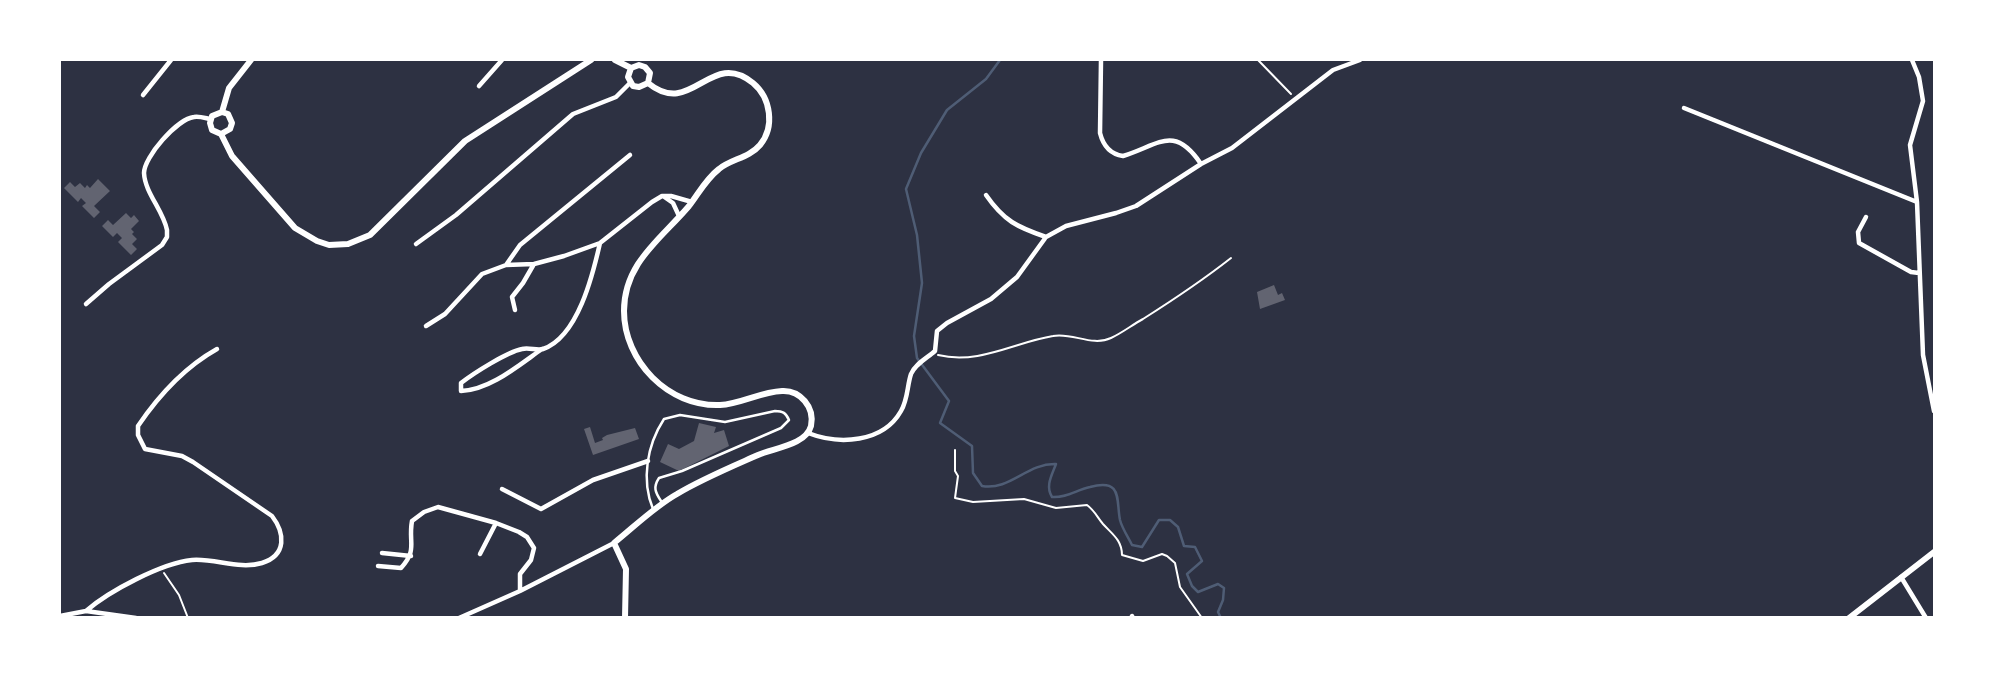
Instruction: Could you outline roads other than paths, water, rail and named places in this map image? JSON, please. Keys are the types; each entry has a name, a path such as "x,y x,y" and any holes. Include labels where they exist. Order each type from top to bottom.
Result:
{"street":[{"path":"143,95 171,60"},
{"path":"222,111 229,88 251,60"},
{"path":"479,86 502,60"},
{"path":"210,119 212,130 221,134 232,156 295,228 317,242 329,245 348,244 370,235 465,141 591,60"},
{"path":"615,60 631,68 639,65 645,67 650,73 648,83 639,88 630,83 628,78 631,68"},
{"path":"645,67 651,60"},
{"path":"1101,60 1100,133 1103,145 1116,155 1123,156 1173,139 1183,143 1201,164"},
{"path":"808,433 826,440 841,441 880,432 890,425 901,411 909,393 912,373 932,354 937,331 990,299 1017,277 1046,237 1066,226 1136,205 1232,148 1334,70 1360,60"},
{"path":"1912,60 1919,77 1923,101 1910,145 1917,202 1923,355 1934,411"},
{"path":"458,618 520,591 614,543 676,495 757,455 802,440 808,433 811,424 808,406 803,398 793,392 783,391 738,402 707,405 693,401 668,390 651,376 637,358 630,343 625,302 629,281 645,253 680,216 717,170 746,156 760,144 769,121 767,103 757,86 734,73 717,75 679,94 659,92 648,83"},
{"path":"416,244 466,207 573,114 616,97 630,83"},
{"path":"1684,108 1917,202"},
{"path":"210,119 215,113 222,111 228,114 232,123 230,130 221,134"},
{"path":"86,304 162,245 167,237 167,230 144,176 146,162 184,120 194,117 210,119"},
{"path":"506,265 520,245 630,155"},
{"path":"426,326 445,314 482,274 506,265 534,264 600,243 662,196 671,195 692,202"},
{"path":"986,195 1007,220 1046,237"},
{"path":"662,196 673,203 680,216"},
{"path":"1866,217 1858,232 1859,243 1911,272 1919,273"},
{"path":"542,349 522,349 474,373 461,383 461,391 472,391 504,375 557,340 580,311 600,243"},
{"path":"515,310 512,297 534,264"},
{"path":"86,611 95,603 161,569 191,560 262,563 273,556 281,543 283,537 280,527 272,516 183,456 145,449 140,442 138,426 146,415 187,368 217,349"},
{"path":"502,489 541,509 593,480 648,461"},
{"path":"378,566 401,568 412,556 412,521 424,512 438,507 496,523 527,537 534,548 531,560 520,574 520,591"},
{"path":"480,554 496,523"},
{"path":"614,543 626,569 625,618"},
{"path":"1849,618 1934,552"},
{"path":"382,553 412,556"},
{"path":"1901,577 1926,618"},
{"path":"60,616 86,611 136,618"}],"lane":[{"path":"654,511 647,484 648,461 664,419 680,415 725,422 775,411 782,411 787,415 789,420 781,428 682,471 659,478 655,484 655,493 663,504"}],"waterway":[{"path":"1000,60 986,79 947,110 921,153 906,189 917,235 922,283 914,336 917,358 949,401 940,423 972,446 973,473 982,486 1001,485 1036,468 1056,464 1049,485 1052,497 1101,485 1113,488 1121,523 1132,545 1142,547 1159,520 1170,520 1178,527 1184,546 1195,547 1202,561 1187,574 1192,586 1198,592 1218,584 1224,588 1218,612 1221,618"}]}
